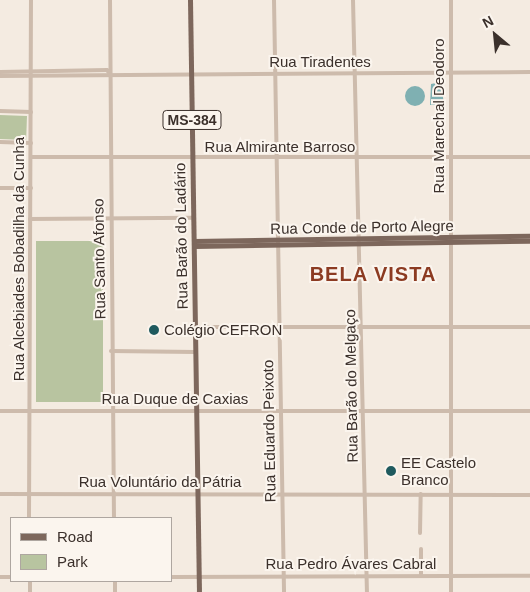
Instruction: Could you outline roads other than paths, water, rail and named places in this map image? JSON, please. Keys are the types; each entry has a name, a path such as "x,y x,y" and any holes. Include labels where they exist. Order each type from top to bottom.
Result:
{"main road":[{"name":"Rua Barão do Ladário","path":"190,0 199,592"},
{"name":"Rua Conde de Porto Alegre","path":"194,244 451,240 530,236"},
{"name":"Rua Conde de Porto Alegre","path":"451,240 530,241"}],"street":[{"name":"Rua Alcebiades Bobadilha da Cunha","path":"28,517 31,0"},
{"name":"Rua Santo Afonso","path":"110,0 109,218 114,517"},
{"name":"Rua Eduardo Peixoto","path":"274,0 275,243 284,592"},
{"name":"Rua Barão do Melgaço","path":"353,0 368,592"},
{"name":"Rua Marechal Deodoro","path":"451,0 451,592"},
{"name":"Rua Tiradentes","path":"0,72 107,70 110,74"},
{"name":"Rua Tiradentes","path":"0,76 530,72"},
{"path":"0,111 31,112"},
{"path":"0,142 31,143"},
{"name":"Rua Almirante Barroso","path":"31,157 530,157"},
{"path":"0,188 30,188"},
{"path":"30,219 194,218"},
{"path":"195,327 530,327"},
{"path":"111,351 195,352"},
{"name":"Rua Duque de Caxias","path":"0,411 279,409 530,411"},
{"name":"Rua Voluntário da Pátria","path":"0,494 113,495 281,492 530,495"},
{"path":"420,533 421,494"},
{"path":"421,549 421,574"},
{"name":"Rua Pedro Ávares Cabral","path":"172,577 367,574 530,576"}],"water":[{"path":"441,82 444,105 430,105 431,84"},
{"path":"411,86 419,86 425,92 425,100 419,106 411,106 405,100 405,92"}],"place":[{"name":"Colégio CEFRON","path":"154,330"},
{"name":"EE Castelo Branco","path":"391,471"}],"district":[{"name":"BELA VISTA","path":"373,274"}]}
